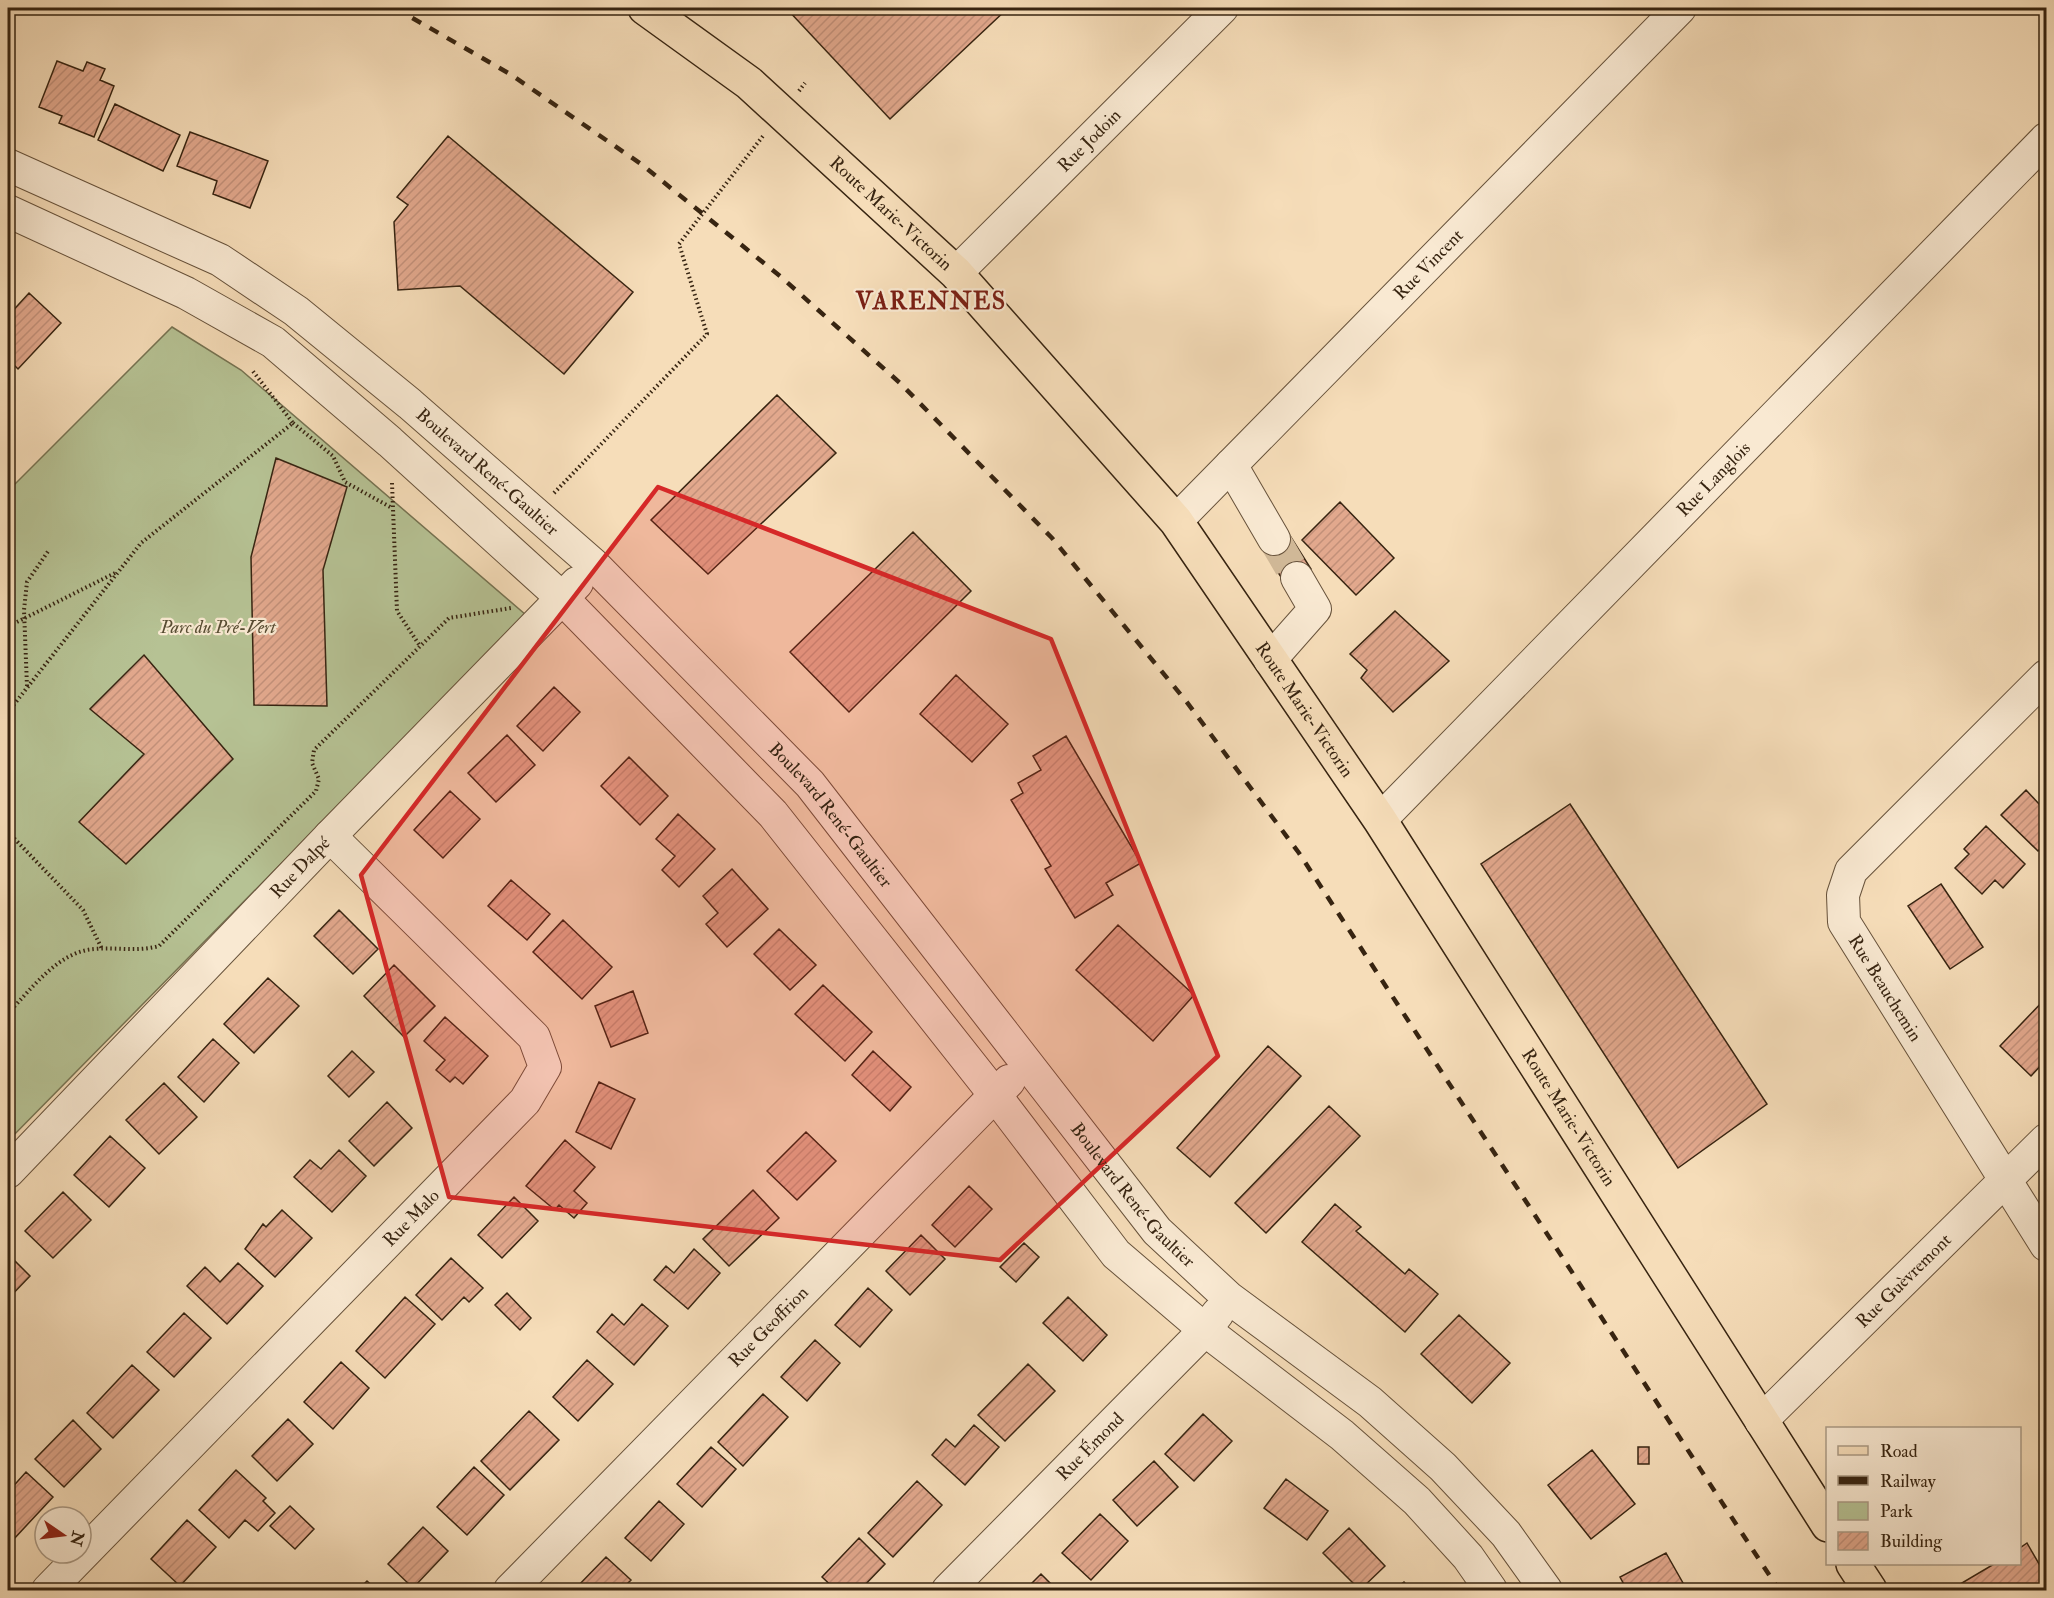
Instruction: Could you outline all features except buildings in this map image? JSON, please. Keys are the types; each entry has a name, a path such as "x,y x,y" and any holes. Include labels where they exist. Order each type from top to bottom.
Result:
{"main road":[{"name":"Route Marie-Victorin","path":"645,8 749,83 956,273 1176,521 1380,820 1826,1523"},
{"path":"1853,1565 1870,1590"}],"street":[{"name":"Rue Jodoin","path":"956,273 1222,8"},
{"name":"Rue Vincent","path":"1176,521 1680,8"},
{"name":"Rue Langlois","path":"1380,820 2046,139"},
{"name":"Boulevard René-Gaultier","path":"8,165 220,260 296,311 410,404 594,565 810,784 1157,1231 1229,1298 1370,1402 1443,1467 1506,1534 1546,1590"},
{"path":"47,182 14,223 186,293 273,342 390,442 562,598 773,814 995,1095 1116,1254 1205,1330 1342,1435 1417,1501 1468,1557 1491,1590"},
{"path":"273,342 296,311"},
{"path":"1231,465 1274,539"},
{"name":"Rue Dalpé","path":"8,1172 594,565"},
{"path":"1270,660 1315,609 1297,578"},
{"name":"Rue Beauchemin","path":"2046,676 1851,871 1843,895 1844,922 2046,1245"},
{"name":"Rue Malo","path":"48,1590 525,1101 545,1067 534,1037 330,836"},
{"name":"Rue Geoffrion","path":"510,1590 1027,1062"},
{"name":"Rue Guèvremont","path":"1761,1421 2046,1140"},
{"name":"Rue Émond","path":"948,1590 1205,1330 1229,1298"}],"path":[{"path":"535,513 706,334 679,244 805,83"},
{"path":"252,370 293,423 333,456 345,482 393,508"},
{"path":"8,712 141,543 293,423"},
{"path":"390,442 397,611 420,646"},
{"path":"27,687 25,618 27,582 49,550"},
{"path":"17,622 119,571"},
{"path":"8,1013 60,961 76,952 102,949 145,950 159,946 316,790 319,779 312,763 314,750 449,618 512,608"},
{"path":"8,832 83,910 102,949"}],"highlighted area":[{"path":"658,487 1051,639 1218,1056 1000,1260 449,1197 361,875"}],"green space":[{"name":"Parc du Pré-Vert","path":"172,327 241,370 526,615 8,1141 8,491"}],"tunnel":[{"path":"1274,539 1297,578"}],"railway":[{"path":"395,8 510,74 641,164 780,276 900,383 1052,538 1186,701 1299,853 1779,1590"}],"district":[{"name":"VARENNES","path":"931,301"}]}
